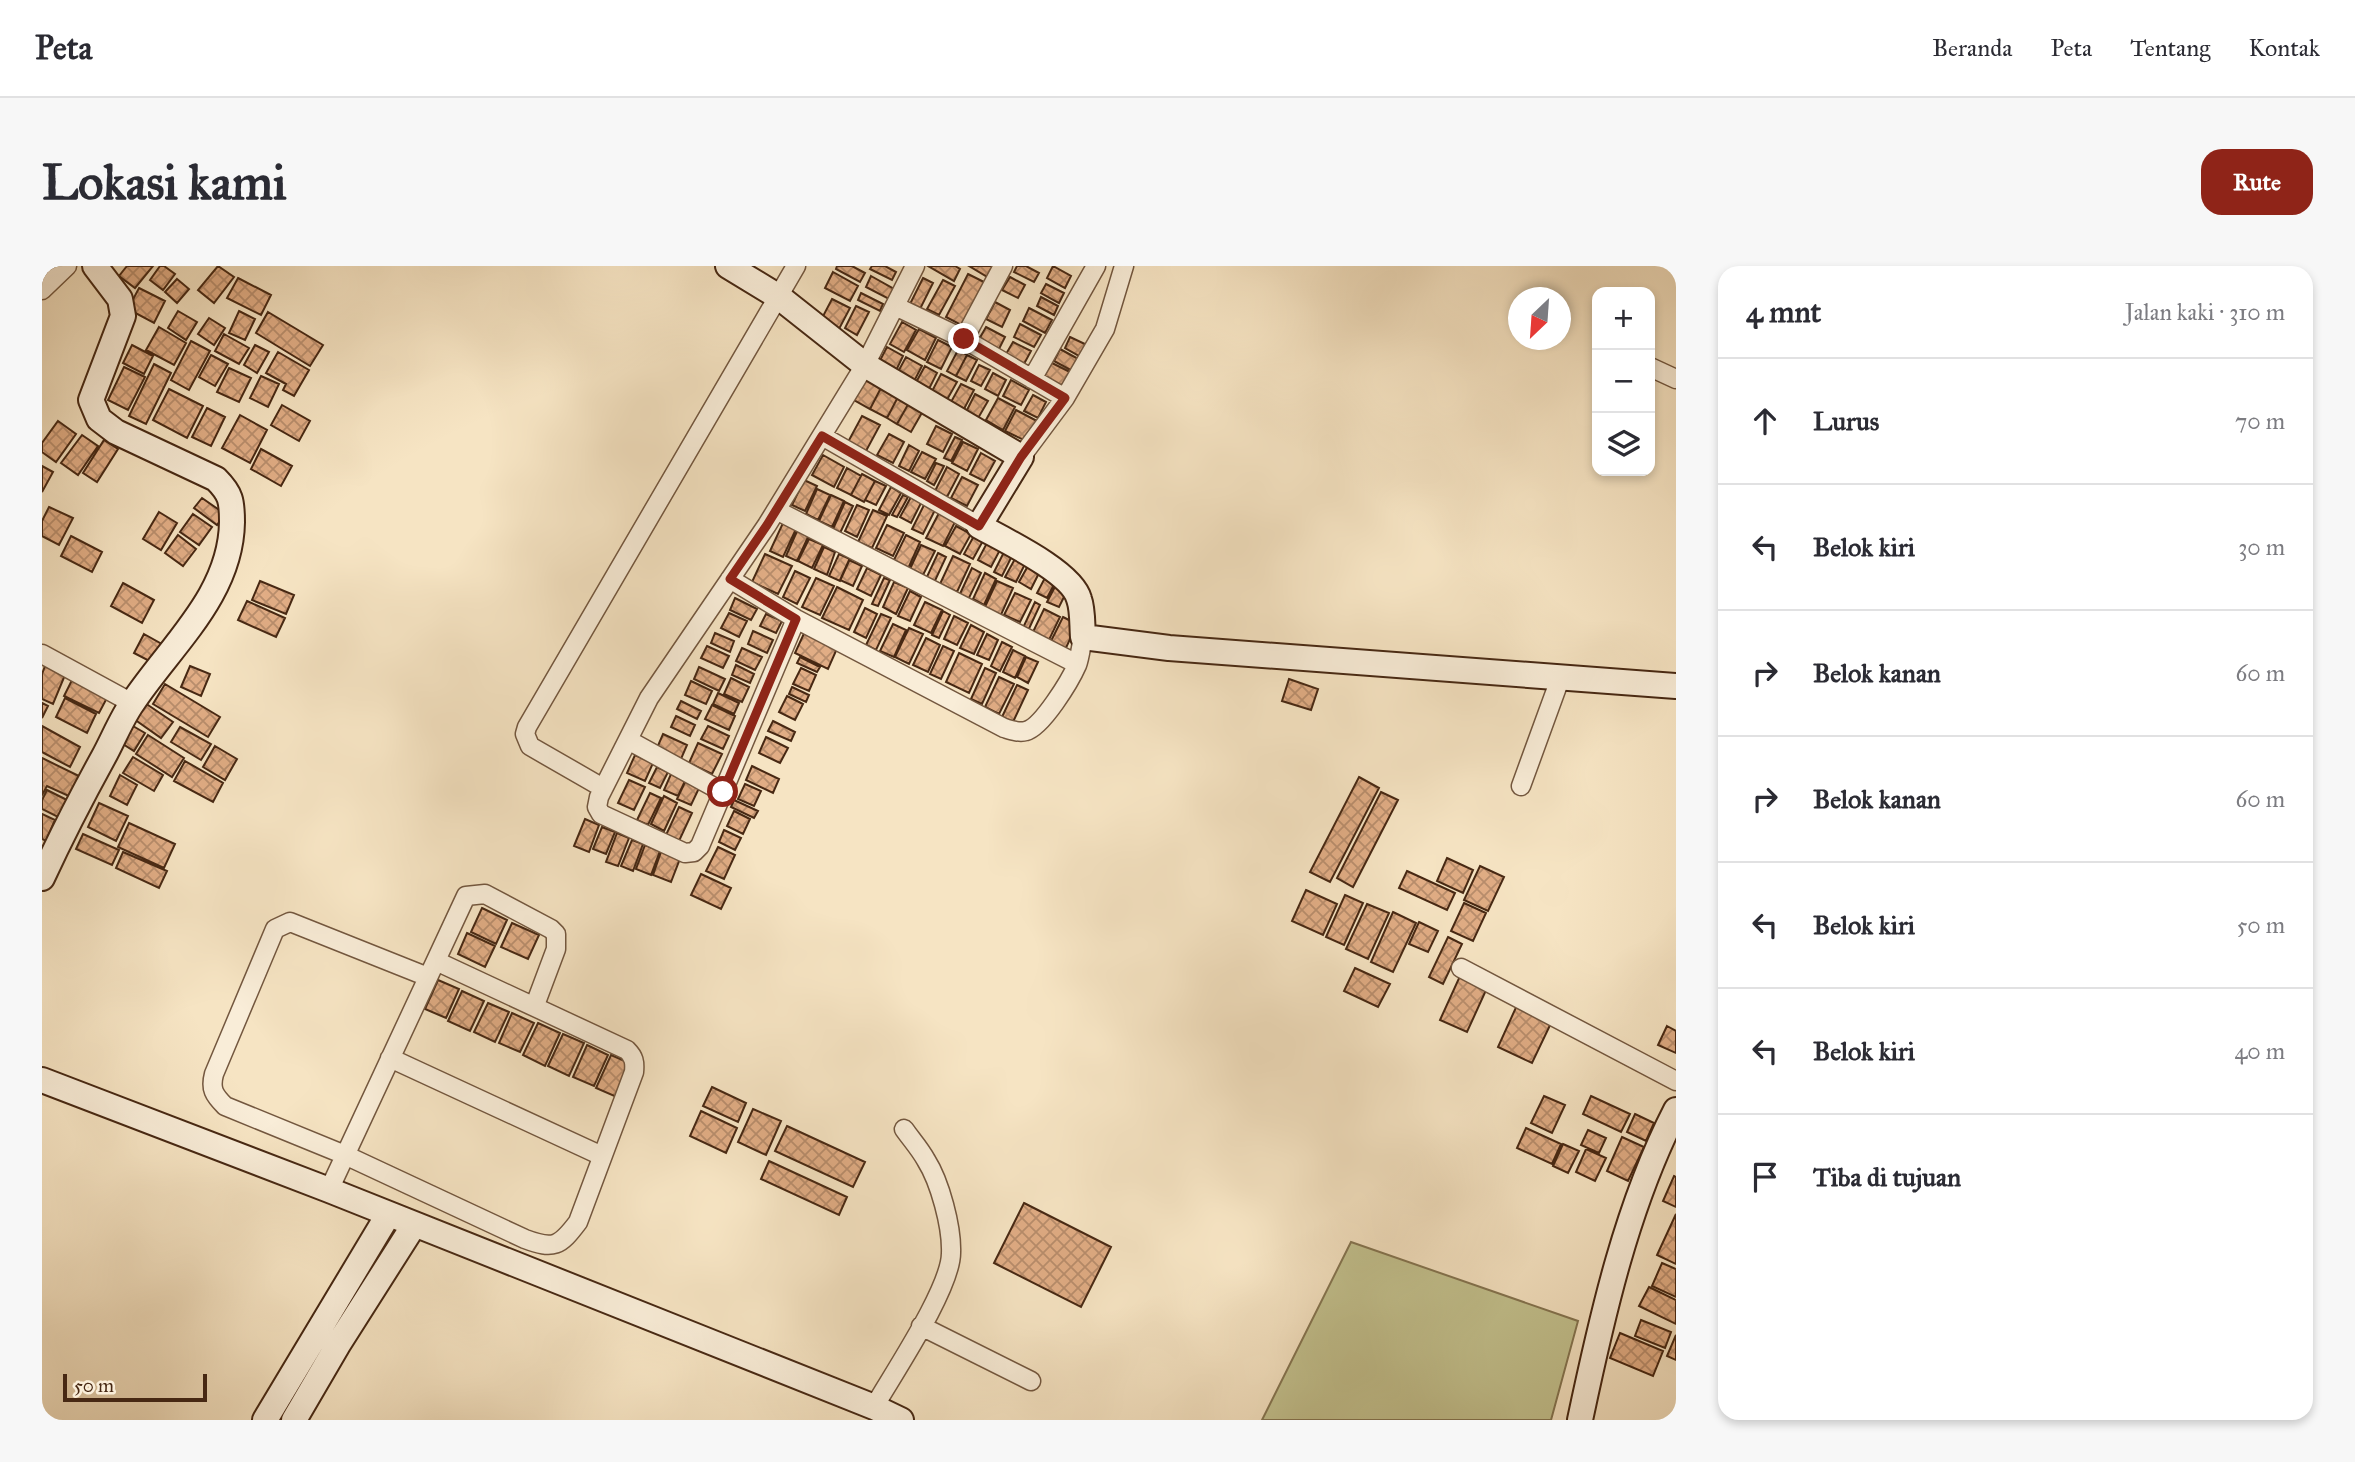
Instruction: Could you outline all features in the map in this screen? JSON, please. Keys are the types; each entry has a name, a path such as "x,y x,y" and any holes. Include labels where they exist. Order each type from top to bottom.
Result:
{"street":[{"path":"42,290 67,266"},
{"path":"42,878 132,703 190,628 220,580 232,542 232,505 228,491 216,479 116,432 99,419 91,400 123,316 120,299 95,266"},
{"path":"728,266 779,297 865,365 1021,457"},
{"path":"603,788 530,746 525,734 527,727 796,266"},
{"path":"796,619 700,846 694,852 685,853 601,814 597,807 603,788 649,698 776,510 822,436 865,365 915,266"},
{"path":"964,339 1003,266"},
{"path":"1032,379 1096,266"},
{"path":"979,526 1021,457 1065,398 1105,329 1124,266"},
{"path":"895,306 964,339 1065,398"},
{"path":"1655,369 1676,379"},
{"path":"730,579 796,619 1004,728 1029,731 1040,723 1077,664 1083,637 1079,598 1071,584 1058,571 822,436"},
{"path":"776,510 1077,664"},
{"path":"1083,637 1169,648 1676,686"},
{"path":"42,654 132,703"},
{"path":"1521,786 1560,679"},
{"path":"628,740 723,792"},
{"path":"329,1190 466,896 485,894 556,933 556,948 535,1005"},
{"path":"289,922 535,1005 627,1050 633,1055 635,1062 634,1072 578,1222 555,1245 544,1246 345,1155 225,1106 215,1096 211,1087 214,1074 275,929 289,922"},
{"path":"1461,968 1676,1081"},
{"path":"390,1058 602,1156"},
{"path":"42,1080 329,1190 901,1420"},
{"path":"1580,1420 1602,1314 1656,1153 1676,1110"},
{"path":"874,1407 945,1280 952,1255 948,1221 939,1188 928,1162 904,1129"},
{"path":"265,1420 388,1215"},
{"path":"294,1420 414,1225"},
{"path":"921,1326 1031,1381"}],"shaded area":[{"path":"1351,1242 1578,1321 1551,1420 1262,1420"}],"building":[{"path":"42,266 55,266 49,275 42,270"},
{"path":"127,266 153,266 135,288 119,276"},
{"path":"160,266 175,274 163,290 150,280"},
{"path":"218,266 234,277 214,303 198,290"},
{"path":"837,266 852,266 865,273 860,282 836,269"},
{"path":"872,266 885,266 896,272 892,280 870,269"},
{"path":"928,266 955,266 960,269 954,281"},
{"path":"969,266 993,266 989,278"},
{"path":"1017,266 1026,266 1039,273 1034,282 1014,272"},
{"path":"1053,266 1071,276 1065,288 1047,278"},
{"path":"833,272 858,286 850,301 825,288"},
{"path":"968,274 986,283 963,326 946,317"},
{"path":"871,276 894,289 889,299 866,287"},
{"path":"1010,277 1025,285 1018,298 1002,290"},
{"path":"238,278 271,295 261,315 227,298"},
{"path":"923,278 933,283 920,309 910,304"},
{"path":"177,279 189,289 177,303 165,292"},
{"path":"943,280 955,286 939,315 927,309"},
{"path":"1046,284 1064,293 1059,303 1041,293"},
{"path":"139,288 165,301 154,323 128,309"},
{"path":"861,293 883,304 880,311 858,300"},
{"path":"1041,297 1058,306 1054,315 1037,306"},
{"path":"832,299 850,308 839,329 821,320"},
{"path":"995,302 1010,310 1002,327 986,319"},
{"path":"856,306 869,312 857,335 845,328"},
{"path":"1029,308 1052,320 1045,333 1023,321"},
{"path":"178,311 197,322 186,340 168,328"},
{"path":"239,311 255,319 245,340 229,333"},
{"path":"268,312 323,345 310,366 256,333"},
{"path":"209,318 225,328 214,345 198,334"},
{"path":"902,322 916,330 904,352 890,344"},
{"path":"1020,324 1041,335 1034,347 1014,337"},
{"path":"159,327 186,343 174,365 146,350"},
{"path":"986,327 1005,337 998,351 978,341"},
{"path":"919,329 936,338 925,360 907,350"},
{"path":"224,334 249,348 239,364 215,351"},
{"path":"1070,337 1087,345 1081,357 1065,348"},
{"path":"938,340 952,347 941,369 927,362"},
{"path":"191,341 210,351 189,390 171,380"},
{"path":"1013,342 1031,351 1024,364 1006,354"},
{"path":"132,345 153,356 144,374 123,363"},
{"path":"255,345 269,352 257,373 244,365"},
{"path":"887,347 903,356 892,379 875,370"},
{"path":"1060,349 1082,361 1076,373 1054,361"},
{"path":"958,350 967,355 956,376 947,371"},
{"path":"278,352 309,370 294,396 283,390 286,384 266,373"},
{"path":"211,355 228,364 215,386 199,377"},
{"path":"967,355 977,360 966,381 956,376"},
{"path":"906,357 922,366 910,389 893,381"},
{"path":"1050,362 1072,373 1065,388 1042,376"},
{"path":"154,364 171,373 146,424 129,416"},
{"path":"979,365 990,370 981,386 971,381"},
{"path":"925,366 937,373 927,393 914,386"},
{"path":"124,367 145,377 128,410 108,400"},
{"path":"229,368 251,378 239,402 217,392"},
{"path":"993,373 1006,380 998,396 985,389"},
{"path":"941,374 957,382 944,405 929,397"},
{"path":"261,376 279,384 268,407 250,398"},
{"path":"866,377 882,386 870,409 854,400"},
{"path":"1011,380 1029,390 1021,405 1003,396"},
{"path":"961,384 974,390 964,409 951,402"},
{"path":"882,386 899,395 887,418 870,409"},
{"path":"169,389 203,406 187,438 153,420"},
{"path":"975,394 988,401 977,420 965,414"},
{"path":"899,395 910,401 897,424 887,418"},
{"path":"1033,395 1046,402 1038,418 1024,411"},
{"path":"998,398 1015,407 1003,430 986,420"},
{"path":"910,401 924,409 911,432 897,424"},
{"path":"282,405 310,421 299,441 271,425"},
{"path":"207,408 225,417 211,446 192,437"},
{"path":"1016,410 1037,421 1026,441 1005,431"},
{"path":"240,415 267,430 250,463 222,448"},
{"path":"862,416 880,425 866,451 848,442"},
{"path":"58,421 76,434 56,462 42,452 42,443"},
{"path":"936,426 952,434 943,452 927,444"},
{"path":"889,434 904,442 893,463 877,455"},
{"path":"82,435 98,446 78,475 61,463"},
{"path":"955,437 962,440 951,461 944,458"},
{"path":"104,440 118,449 97,482 83,473"},
{"path":"963,442 978,449 967,471 952,463"},
{"path":"909,445 919,451 909,471 899,466"},
{"path":"261,449 292,466 281,486 251,469"},
{"path":"922,452 936,459 925,479 911,472"},
{"path":"981,453 995,461 984,481 970,474"},
{"path":"823,455 844,467 834,487 812,475"},
{"path":"936,463 944,466 934,485 927,481"},
{"path":"42,466 53,472 42,492"},
{"path":"947,467 959,474 947,497 935,491"},
{"path":"847,468 861,476 851,495 837,488"},
{"path":"862,474 875,481 864,502 851,495"},
{"path":"962,477 978,485 967,506 951,498"},
{"path":"804,480 817,486 805,511 792,505"},
{"path":"875,481 886,486 876,505 865,500"},
{"path":"891,487 901,493 889,515 879,510"},
{"path":"817,489 830,495 818,520 806,514"},
{"path":"831,495 844,501 832,527 819,521"},
{"path":"903,495 908,497 897,517 892,515"},
{"path":"911,497 921,503 911,523 900,517"},
{"path":"202,498 225,514 217,525 194,508"},
{"path":"845,502 853,506 840,533 833,529"},
{"path":"857,505 869,510 857,537 845,531"},
{"path":"924,505 935,510 923,534 912,529"},
{"path":"49,507 73,518 59,545 42,536 42,521"},
{"path":"873,510 887,516 872,548 858,542"},
{"path":"159,512 177,523 161,550 143,539"},
{"path":"939,513 955,522 943,546 926,538"},
{"path":"193,514 212,527 199,545 180,532"},
{"path":"783,523 796,529 783,557 770,551"},
{"path":"887,525 904,533 893,556 876,548"},
{"path":"956,526 971,534 960,554 945,546"},
{"path":"798,529 809,535 797,561 786,556"},
{"path":"975,534 984,539 973,559 964,554"},
{"path":"178,535 196,549 183,566 165,553"},
{"path":"906,535 920,542 907,571 892,564"},
{"path":"71,536 102,552 92,572 61,556"},
{"path":"809,539 823,545 812,568 798,561"},
{"path":"988,541 1001,548 991,567 978,560"},
{"path":"921,545 935,551 923,575 910,569"},
{"path":"824,547 835,552 827,575 814,569"},
{"path":"1005,550 1013,554 1002,576 994,572"},
{"path":"938,553 946,557 933,585 925,581"},
{"path":"765,554 792,566 778,594 752,582"},
{"path":"839,554 850,559 840,581 829,576"},
{"path":"953,556 970,564 957,592 940,584"},
{"path":"1016,557 1026,562 1016,582 1005,577"},
{"path":"849,560 862,566 853,586 840,580"},
{"path":"1029,564 1040,571 1031,589 1019,582"},
{"path":"867,568 881,575 871,596 857,589"},
{"path":"972,568 981,573 968,600 959,596"},
{"path":"795,571 810,578 797,604 783,597"},
{"path":"1048,572 1058,577 1047,598 1037,593"},
{"path":"985,573 996,579 984,605 973,599"},
{"path":"816,578 834,586 820,615 802,607"},
{"path":"884,578 890,580 878,606 872,604"},
{"path":"260,581 294,595 286,614 252,600"},
{"path":"997,581 1013,588 1000,617 984,609"},
{"path":"1058,581 1069,587 1059,607 1047,602"},
{"path":"894,582 908,588 896,614 883,607"},
{"path":"123,583 154,600 142,623 111,606"},
{"path":"837,587 863,600 849,630 822,618"},
{"path":"910,591 921,597 910,621 898,616"},
{"path":"1015,593 1031,600 1020,622 1004,615"},
{"path":"735,598 757,609 751,620 730,610"},
{"path":"247,601 285,618 276,637 238,620"},
{"path":"925,602 942,610 931,633 914,625"},
{"path":"1035,602 1040,605 1027,633 1022,630"},
{"path":"865,608 877,614 866,638 854,632"},
{"path":"1044,609 1060,617 1048,642 1032,634"},
{"path":"943,611 950,615 939,638 932,635"},
{"path":"729,613 747,621 739,637 721,628"},
{"path":"766,614 782,621 776,633 760,626"},
{"path":"881,614 891,618 876,650 866,645"},
{"path":"954,616 968,623 957,645 944,639"},
{"path":"1063,617 1077,624 1065,650 1050,643"},
{"path":"893,624 906,630 894,657 880,651"},
{"path":"971,625 984,632 974,654 960,648"},
{"path":"909,628 923,634 909,664 895,657"},
{"path":"806,629 839,644 828,669 795,653"},
{"path":"753,631 773,640 767,653 748,644"},
{"path":"715,633 734,641 730,652 711,643"},
{"path":"144,634 167,647 157,665 134,653"},
{"path":"987,634 998,640 989,660 977,655"},
{"path":"926,638 940,645 928,672 913,665"},
{"path":"1002,642 1012,647 1000,671 991,666"},
{"path":"707,646 729,656 723,668 701,658"},
{"path":"943,646 954,651 941,679 930,674"},
{"path":"742,648 762,657 755,670 736,661"},
{"path":"1013,650 1025,656 1015,678 1003,672"},
{"path":"959,653 982,664 969,693 946,682"},
{"path":"800,657 820,667 817,672 797,663"},
{"path":"1026,657 1038,662 1028,683 1017,677"},
{"path":"736,665 754,674 750,683 732,675"},
{"path":"45,666 65,675 53,704 42,699 42,674"},
{"path":"190,666 210,674 201,696 181,687"},
{"path":"699,667 725,679 719,691 694,679"},
{"path":"801,668 816,675 809,691 793,684"},
{"path":"985,668 996,673 982,704 971,699"},
{"path":"999,677 1014,684 999,714 985,707"},
{"path":"73,678 108,696 99,713 64,696"},
{"path":"731,678 749,687 742,702 724,694"},
{"path":"1289,679 1318,689 1311,710 1282,701"},
{"path":"691,681 712,691 706,704 685,695"},
{"path":"165,684 220,717 208,737 153,704"},
{"path":"1017,685 1028,690 1013,722 1002,717"},
{"path":"792,687 809,695 806,702 789,694"},
{"path":"718,693 739,703 734,714 713,704"},
{"path":"787,696 803,704 795,720 779,712"},
{"path":"65,698 96,714 87,733 56,717"},
{"path":"681,701 701,711 697,719 677,709"},
{"path":"42,703 48,706 42,718"},
{"path":"145,703 173,722 161,738 134,719"},
{"path":"712,705 735,716 729,730 705,719"},
{"path":"676,716 695,725 690,736 671,727"},
{"path":"773,721 795,732 791,741 768,731"},
{"path":"126,722 145,733 134,751 115,739"},
{"path":"42,726 80,747 70,767 42,752"},
{"path":"708,726 729,736 723,749 701,739"},
{"path":"180,727 211,744 201,760 171,742"},
{"path":"663,734 687,745 681,759 657,748"},
{"path":"148,735 184,758 172,777 136,754"},
{"path":"766,737 788,748 780,763 759,753"},
{"path":"698,743 722,754 712,774 689,763"},
{"path":"215,746 237,759 225,780 203,767"},
{"path":"635,755 653,763 645,781 627,773"},
{"path":"133,757 163,775 154,791 123,773"},
{"path":"42,758 83,778 73,798 47,786 42,795"},
{"path":"185,761 223,783 213,802 174,781"},
{"path":"752,766 779,779 773,793 746,780"},
{"path":"657,767 668,772 660,788 649,783"},
{"path":"671,774 685,781 678,796 664,790"},
{"path":"120,775 137,785 127,805 110,796"},
{"path":"1359,777 1379,788 1330,882 1310,872"},
{"path":"629,780 645,787 634,810 618,803"},
{"path":"686,780 700,786 691,805 677,799"},
{"path":"745,784 761,791 754,806 738,799"},
{"path":"47,790 71,802 62,819 42,809 42,800"},
{"path":"1381,792 1398,800 1353,887 1337,878"},
{"path":"650,793 661,798 648,825 637,820"},
{"path":"664,796 677,803 664,831 651,824"},
{"path":"734,800 758,811 754,818 731,807"},
{"path":"99,803 128,816 116,841 88,827"},
{"path":"679,807 692,813 679,841 666,835"},
{"path":"734,811 750,819 743,834 727,826"},
{"path":"42,814 55,820 46,841 42,839"},
{"path":"585,819 599,825 589,852 574,846"},
{"path":"129,823 175,844 164,868 118,847"},
{"path":"602,827 615,832 606,854 593,849"},
{"path":"724,830 741,838 735,850 719,842"},
{"path":"617,833 629,838 618,866 606,862"},
{"path":"83,834 119,850 112,865 76,849"},
{"path":"632,840 643,844 633,871 621,866"},
{"path":"645,845 660,851 651,875 636,869"},
{"path":"718,847 735,855 724,879 706,871"},
{"path":"662,849 681,856 671,882 653,875"},
{"path":"123,852 167,871 159,888 116,868"},
{"path":"1447,858 1473,870 1463,893 1437,881"},
{"path":"1480,866 1504,877 1488,911 1464,900"},
{"path":"1407,871 1455,893 1447,910 1399,888"},
{"path":"701,874 731,888 721,909 691,895"},
{"path":"1306,890 1337,904 1323,935 1292,921"},
{"path":"1345,895 1363,903 1344,945 1326,937"},
{"path":"1464,903 1486,913 1473,941 1451,931"},
{"path":"1367,904 1389,913 1368,959 1346,949"},
{"path":"482,908 507,920 496,944 471,932"},
{"path":"1393,912 1416,923 1393,972 1371,962"},
{"path":"1419,922 1438,931 1428,952 1409,944"},
{"path":"512,923 539,935 528,959 501,947"},
{"path":"467,933 495,946 485,967 458,954"},
{"path":"1448,937 1462,944 1443,984 1429,977"},
{"path":"1355,968 1390,984 1378,1007 1344,991"},
{"path":"1460,976 1487,988 1467,1032 1440,1020"},
{"path":"438,980 459,989 446,1018 425,1009"},
{"path":"462,991 484,1001 470,1031 448,1021"},
{"path":"488,1003 509,1012 495,1042 474,1032"},
{"path":"1518,1003 1553,1019 1532,1063 1498,1047"},
{"path":"512,1013 534,1023 520,1052 499,1043"},
{"path":"538,1023 560,1033 545,1066 523,1055"},
{"path":"1667,1026 1676,1031 1676,1053 1658,1045"},
{"path":"563,1034 584,1043 569,1076 548,1066"},
{"path":"587,1045 608,1055 594,1086 573,1077"},
{"path":"611,1055 634,1065 619,1098 596,1088"},
{"path":"712,1087 746,1103 738,1122 703,1106"},
{"path":"1544,1096 1565,1105 1552,1133 1531,1123"},
{"path":"1591,1096 1630,1114 1621,1132 1583,1114"},
{"path":"753,1109 781,1121 766,1155 738,1142"},
{"path":"701,1111 737,1128 726,1153 690,1136"},
{"path":"1635,1114 1654,1123 1646,1141 1627,1132"},
{"path":"787,1126 865,1162 853,1187 775,1151"},
{"path":"1526,1128 1561,1144 1552,1164 1517,1148"},
{"path":"1588,1130 1606,1138 1599,1153 1581,1145"},
{"path":"1622,1137 1644,1147 1628,1181 1607,1171"},
{"path":"1563,1144 1579,1151 1568,1173 1553,1166"},
{"path":"1586,1149 1606,1158 1595,1181 1576,1172"},
{"path":"769,1161 847,1197 839,1215 761,1179"},
{"path":"1674,1176 1676,1177 1676,1207 1663,1201"},
{"path":"1024,1203 1111,1247 1081,1307 994,1263"},
{"path":"1676,1214 1676,1264 1657,1255"},
{"path":"1662,1263 1676,1269 1676,1297 1652,1286"},
{"path":"1649,1287 1676,1300 1676,1324 1639,1306"},
{"path":"1641,1320 1671,1332 1665,1348 1635,1336"},
{"path":"1620,1333 1663,1351 1653,1376 1610,1358"},
{"path":"1676,1335 1676,1360 1667,1356"}],"route":[{"path":"723,792 796,619 730,579 822,436 979,526 1021,457 1065,398 964,339"}]}
